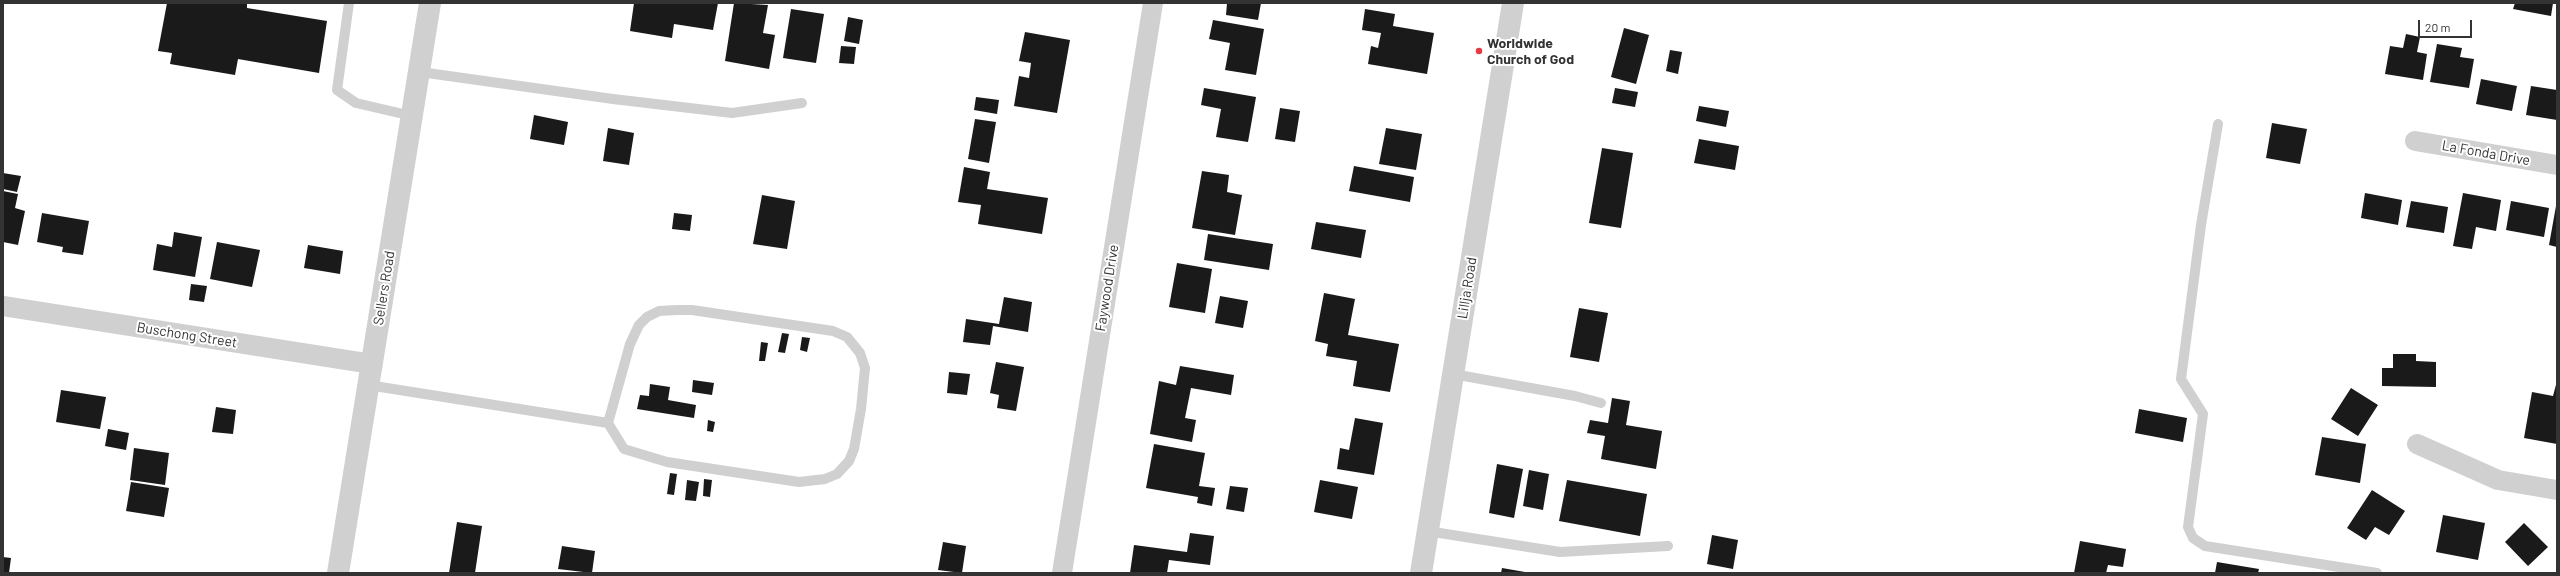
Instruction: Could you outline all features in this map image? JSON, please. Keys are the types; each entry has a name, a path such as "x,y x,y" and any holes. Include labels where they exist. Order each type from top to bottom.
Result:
{"street":[{"name":"Sellers Road","path":"338,573 420,72 428,3"},
{"name":"Faywood Drive","path":"1062,573 1153,3"},
{"name":"Lillja Road","path":"1421,573 1513,3"},
{"name":"La Fonda Drive","path":"2415,141 2557,165"},
{"name":"Buschong Street","path":"3,306 372,364"},
{"path":"2416,444 2498,480 2557,490"}],"lane":[{"path":"349,3 337,90 356,103 412,116"},
{"path":"420,72 614,99 732,113 802,103"},
{"path":"2218,124 2201,225 2181,379 2203,414 2188,526 2193,538 2206,546 2377,573"},
{"path":"368,385 608,423 624,449 668,462 799,482 825,479 837,474 849,461 854,450 861,410 865,368 860,353 848,337 833,331 692,310 659,311 647,316 639,325 630,344 608,423"},
{"path":"1453,374 1575,396 1601,403"},
{"path":"1427,531 1560,552 1668,546"}],"building":[{"path":"167,3 247,3 247,8 327,21 319,73 238,59 235,75 170,64 172,53 158,51"},
{"path":"634,3 718,3 713,30 674,24 672,38 630,31"},
{"path":"734,3 768,5 763,33 775,35 769,69 725,61"},
{"path":"1227,3 1261,3 1258,20 1226,15"},
{"path":"2515,3 2553,3 2551,16 2513,9"},
{"path":"791,9 824,14 816,63 783,58"},
{"path":"1365,9 1395,14 1393,26 1434,33 1427,74 1368,64 1371,46 1378,48 1381,33 1362,30"},
{"path":"848,17 863,20 859,44 844,41"},
{"path":"1213,20 1264,29 1256,75 1225,70 1230,43 1209,39"},
{"path":"1624,28 1649,35 1636,84 1611,77"},
{"path":"1025,32 1070,40 1057,113 1014,106 1019,76 1029,78 1031,63 1019,61"},
{"path":"2406,34 2420,37 2417,52 2427,54 2423,80 2385,74 2390,46 2403,48"},
{"path":"2437,44 2462,48 2460,57 2474,59 2469,88 2430,82"},
{"path":"841,46 856,47 854,64 839,63"},
{"path":"1670,50 1682,52 1678,74 1666,71"},
{"path":"2481,79 2517,86 2512,111 2476,104"},
{"path":"2531,86 2557,90 2557,120 2526,115"},
{"path":"1204,88 1256,97 1248,142 1216,137 1221,109 1201,105"},
{"path":"1615,88 1638,92 1635,107 1612,103"},
{"path":"976,97 999,100 997,114 974,110"},
{"path":"1699,106 1729,111 1726,127 1696,121"},
{"path":"1280,108 1300,111 1295,142 1275,139"},
{"path":"534,115 568,122 564,145 530,139"},
{"path":"975,119 996,122 989,163 968,159"},
{"path":"2272,123 2307,129 2300,164 2266,158"},
{"path":"608,128 634,133 629,165 603,161"},
{"path":"1386,128 1422,134 1416,170 1379,164"},
{"path":"1699,139 1739,146 1735,170 1694,163"},
{"path":"1602,148 1633,153 1621,228 1589,223"},
{"path":"1354,166 1414,177 1410,202 1349,191"},
{"path":"964,167 990,172 987,189 1048,198 1042,234 978,224 981,205 958,202"},
{"path":"1202,171 1229,175 1227,192 1242,195 1235,235 1192,228"},
{"path":"3,173 21,176 17,192 3,189"},
{"path":"3,191 18,194 15,208 25,211 18,245 3,242"},
{"path":"2365,193 2402,200 2398,225 2361,218"},
{"path":"2463,193 2501,200 2496,231 2476,227 2472,249 2453,246"},
{"path":"762,195 795,201 787,249 753,244"},
{"path":"2411,201 2448,207 2444,233 2406,227"},
{"path":"2511,201 2549,208 2544,237 2506,230"},
{"path":"2557,206 2557,247 2549,245"},
{"path":"42,213 89,221 83,255 62,252 63,247 37,242"},
{"path":"674,213 692,215 690,231 672,229"},
{"path":"1316,222 1366,230 1361,258 1311,249"},
{"path":"174,232 202,237 195,277 153,270 157,244 172,247"},
{"path":"1208,234 1273,244 1269,270 1204,260"},
{"path":"217,242 260,250 252,287 210,279"},
{"path":"308,245 343,251 340,274 304,268"},
{"path":"1177,263 1212,269 1205,313 1169,307"},
{"path":"191,284 207,286 204,302 189,300"},
{"path":"1324,293 1355,299 1348,335 1399,344 1390,392 1353,386 1357,361 1326,356 1328,344 1315,341"},
{"path":"1220,296 1248,301 1243,328 1215,323"},
{"path":"1004,297 1032,302 1028,332 993,326 990,345 963,342 966,319 999,324"},
{"path":"1579,308 1608,313 1599,362 1570,357"},
{"path":"782,333 789,334 785,353 778,352"},
{"path":"802,337 810,338 807,352 800,350"},
{"path":"761,342 768,343 765,361 759,361"},
{"path":"2393,354 2416,354 2416,361 2436,362 2436,387 2382,386 2382,368 2393,368"},
{"path":"996,362 1024,367 1016,411 997,408 999,395 990,393"},
{"path":"1180,366 1234,375 1231,395 1191,388 1185,418 1196,420 1192,442 1150,434 1159,381 1176,385"},
{"path":"949,372 970,374 967,395 947,393"},
{"path":"693,380 714,383 712,395 692,392"},
{"path":"2557,381 2557,444 2524,438 2532,392 2553,396"},
{"path":"650,384 670,387 668,400 696,405 694,418 637,409 640,395 649,396"},
{"path":"2351,388 2378,405 2358,436 2331,419"},
{"path":"61,390 106,397 100,429 56,422"},
{"path":"1612,398 1630,401 1626,425 1662,431 1656,469 1601,459 1605,436 1587,433 1590,420 1608,423"},
{"path":"216,407 236,410 233,434 212,432"},
{"path":"2139,409 2187,418 2183,442 2135,433"},
{"path":"1355,418 1383,423 1374,475 1337,469 1340,448 1349,450"},
{"path":"708,420 715,422 713,432 707,431"},
{"path":"108,429 129,433 126,450 105,446"},
{"path":"2322,437 2366,444 2360,483 2315,475"},
{"path":"1154,444 1205,453 1199,486 1215,488 1212,506 1197,503 1198,497 1146,488"},
{"path":"134,448 169,453 165,485 130,480"},
{"path":"1497,464 1523,469 1514,518 1489,513"},
{"path":"1529,470 1549,474 1543,510 1523,506"},
{"path":"670,473 677,474 674,495 667,494"},
{"path":"704,479 712,480 710,497 703,496"},
{"path":"687,480 699,482 696,501 685,500"},
{"path":"1320,480 1358,487 1352,519 1314,512"},
{"path":"1567,480 1647,494 1640,536 1559,521"},
{"path":"131,482 169,488 164,517 126,511"},
{"path":"1230,486 1248,488 1244,512 1226,509"},
{"path":"2372,490 2405,511 2389,535 2375,527 2366,540 2347,528"},
{"path":"2443,515 2485,523 2478,560 2436,552"},
{"path":"457,522 482,526 475,573 449,573"},
{"path":"2524,523 2548,547 2528,566 2505,542"},
{"path":"1190,533 1214,536 1210,565 1169,560 1167,573 1130,573 1134,545 1187,552"},
{"path":"1712,535 1738,540 1733,569 1707,564"},
{"path":"2080,541 2126,549 2123,567 2108,565 2106,573 2074,573"},
{"path":"943,542 966,546 962,573 938,570"},
{"path":"562,546 595,551 592,573 558,569"},
{"path":"3,557 11,558 9,573 3,573"},
{"path":"2217,562 2259,569 2258,573 2215,573"},
{"path":"1502,568 1525,572 1525,573 1501,573"}],"place":[{"name":"Worldwide Church of God","path":"1479,51"}]}
